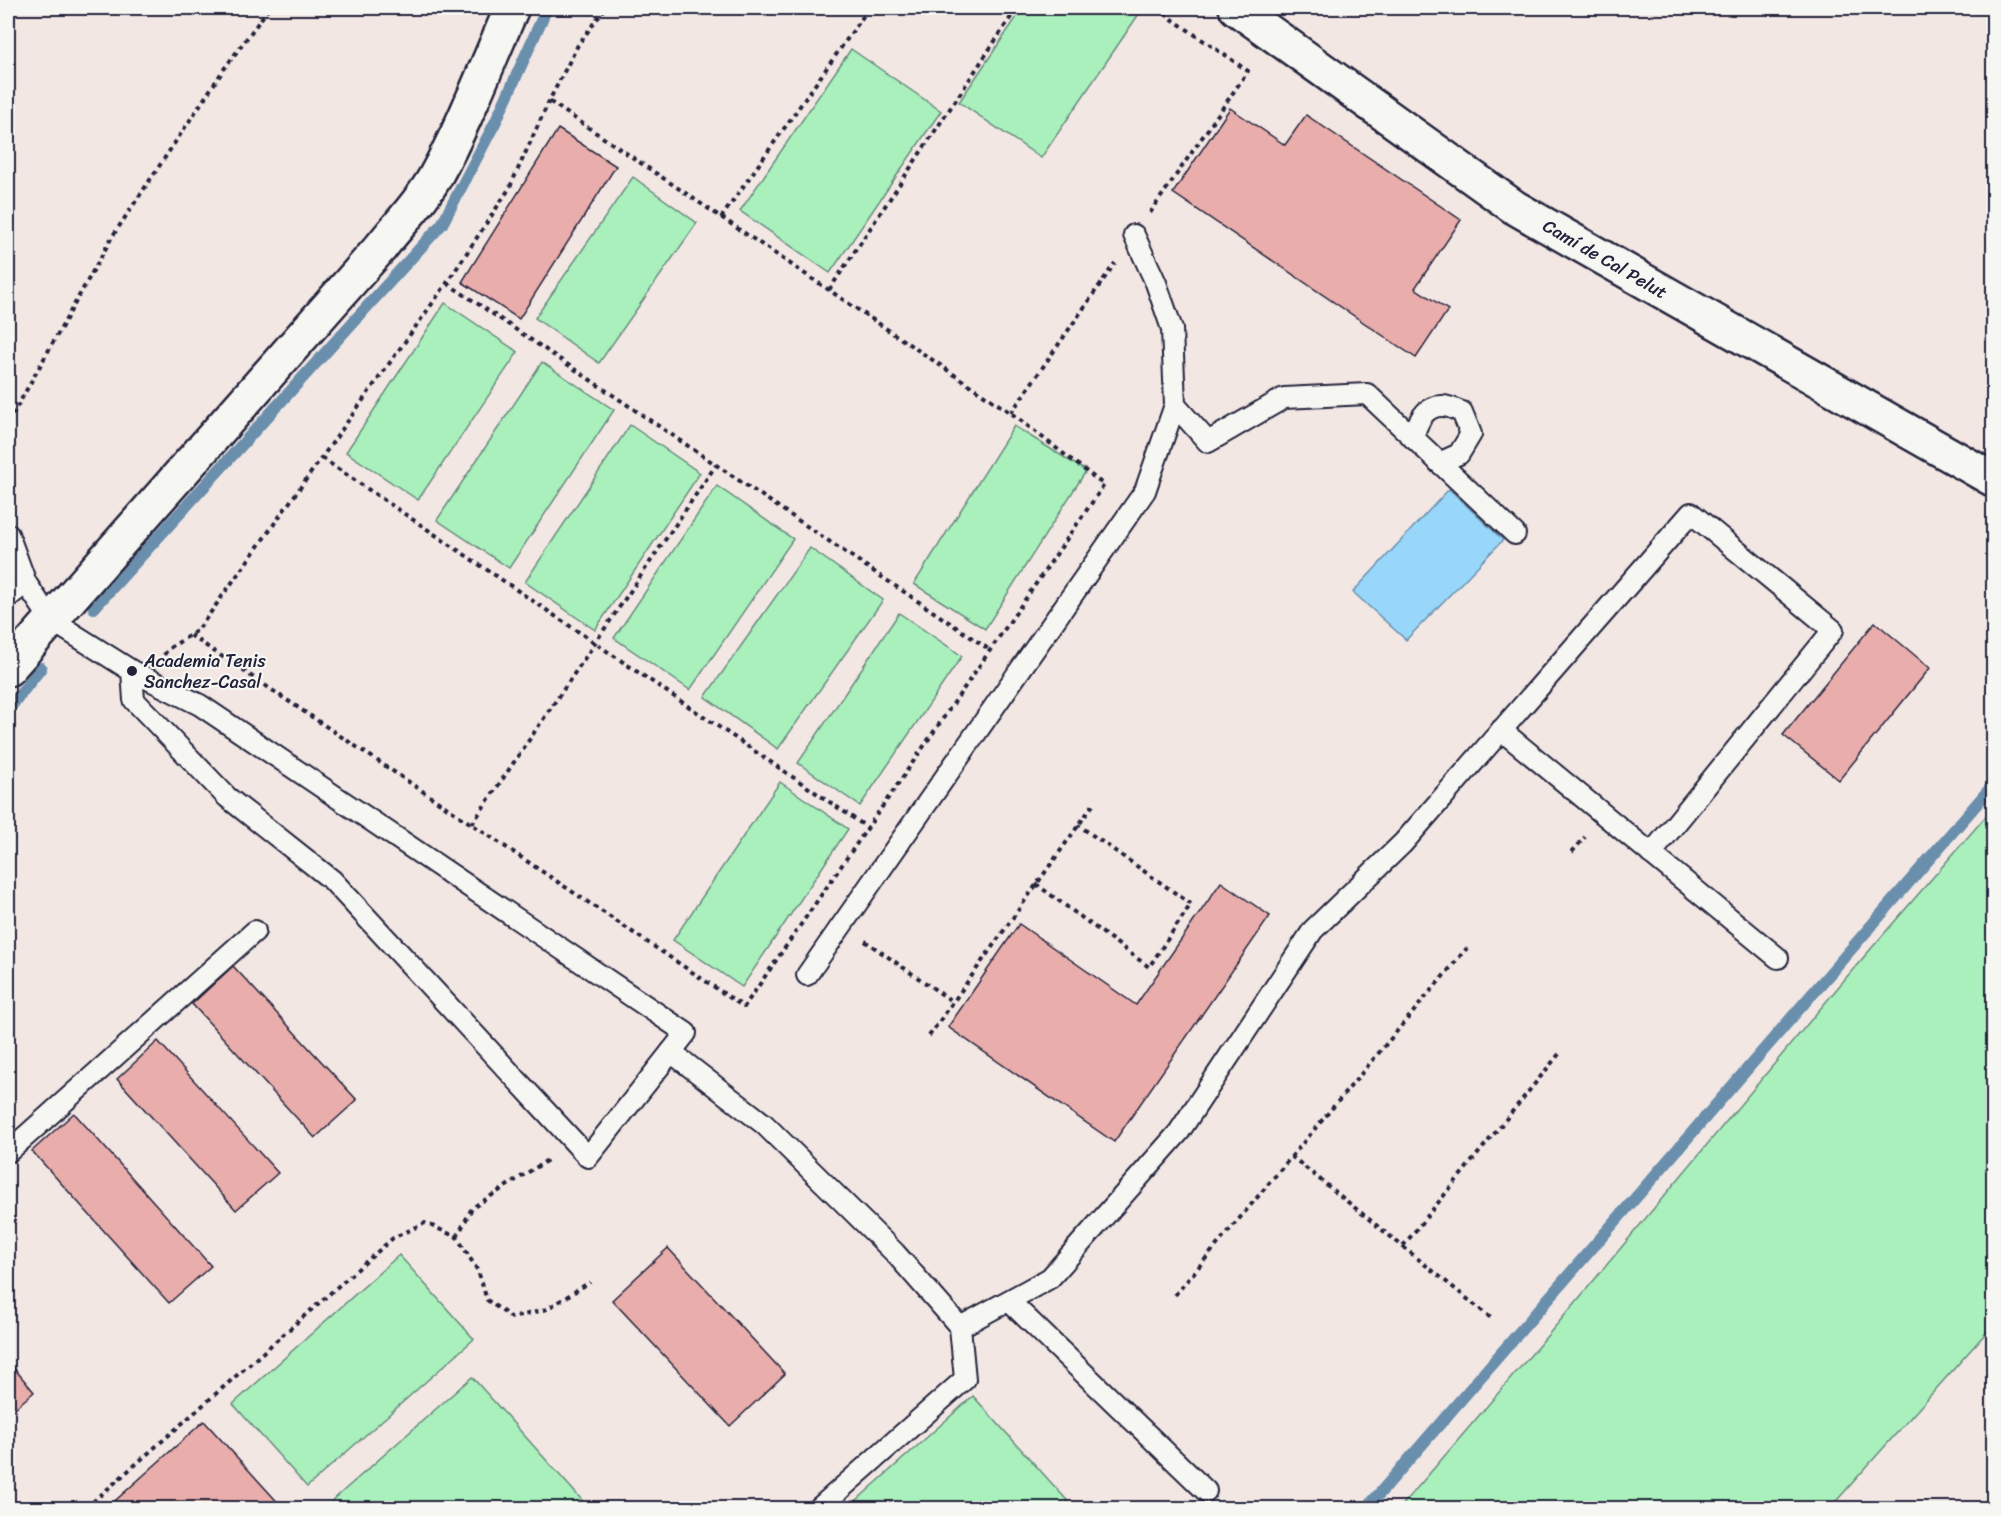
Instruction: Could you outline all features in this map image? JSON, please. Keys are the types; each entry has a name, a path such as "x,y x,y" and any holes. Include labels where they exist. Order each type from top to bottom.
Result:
{"street":[{"path":"8,669 411,210 434,179 451,146 512,8"},
{"name":"Camí de Cal Pelut","path":"1236,8 1514,207 1994,480"}],"lane":[{"path":"807,975 1145,491 1175,405 1172,329 1156,283 1134,236"},
{"path":"1175,405 1208,442 1284,398 1367,394 1515,534"},
{"path":"1413,438 1417,423 1427,410 1443,405 1462,412 1471,434 1459,454 1439,463"},
{"path":"960,1327 1050,1278 1179,1132 1313,930 1403,843 1691,513 1833,630 1651,854"},
{"path":"8,534 26,583 51,620 132,671 200,705 686,1033 588,1157 332,880 227,797 134,700 132,671"},
{"path":"8,597 26,583"},
{"path":"1502,730 1778,958"},
{"path":"8,1152 255,931"},
{"path":"671,1052 764,1124 895,1253 960,1327 965,1379 819,1509"},
{"path":"1009,1301 1206,1491"}],"path":[{"path":"8,423 112,237 224,69 269,8"},
{"path":"150,680 168,649 198,630 447,283 509,189 549,101 578,45 604,8"},
{"path":"722,218 869,8"},
{"path":"829,290 1017,8"},
{"path":"1011,413 1248,71 1156,8"},
{"path":"190,635 744,1007 1104,485 1011,413 549,101"},
{"path":"447,283 990,650"},
{"path":"322,458 868,828"},
{"path":"472,824 716,465"},
{"path":"929,1036 1095,802"},
{"path":"1036,884 1149,968 1191,904 1078,825"},
{"path":"843,925 953,1002"},
{"path":"1175,1295 1467,948"},
{"path":"1403,1246 1559,1054"},
{"path":"457,1237 472,1208 546,1161 567,1136"},
{"path":"1291,1156 1491,1318"},
{"path":"86,1509 393,1238 425,1224 457,1237 478,1271 487,1300 512,1318 547,1310 590,1282"}],"green space":[{"path":"1023,8 1143,8 1041,158 959,102"},
{"path":"851,49 941,111 830,273 740,211"},
{"path":"633,177 697,223 599,363 535,318"},
{"path":"445,303 518,352 418,500 346,452"},
{"path":"542,362 614,410 509,568 437,520"},
{"path":"630,425 700,473 595,630 525,582"},
{"path":"1014,426 1086,471 985,629 914,584"},
{"path":"717,486 793,539 690,690 614,638"},
{"path":"810,548 883,600 778,749 705,697"},
{"path":"899,613 962,656 860,806 798,763"},
{"path":"780,782 848,829 742,987 673,940"},
{"path":"1993,808 1993,1325 1830,1508 1400,1508 1565,1315 1850,973"},
{"path":"399,1255 474,1339 307,1487 233,1404"},
{"path":"472,1377 589,1508 324,1508"},
{"path":"973,1396 1074,1508 848,1508"}],"water":[{"path":"1449,489 1503,540 1406,640 1353,592"}],"building":[{"path":"1230,108 1285,145 1306,115 1461,220 1415,288 1448,310 1416,358 1173,193"},
{"path":"558,129 616,166 519,319 462,282"},
{"path":"1875,622 1930,668 1839,780 1783,735"},
{"path":"1221,882 1270,916 1114,1142 948,1027 1019,924 1136,1005"},
{"path":"233,966 357,1100 315,1138 192,1004"},
{"path":"158,1041 278,1173 236,1210 117,1079"},
{"path":"74,1113 211,1266 169,1303 32,1151"},
{"path":"668,1248 785,1374 730,1426 612,1300"},
{"path":"8,1361 34,1392 8,1414"},
{"path":"204,1421 283,1508 107,1508"}],"waterway":[{"path":"94,608 442,224 496,121 547,8"},
{"path":"8,710 41,668"},
{"path":"1367,1508 1994,784"}],"place":[{"name":"Academia Tenis Sanchez-Casal","path":"132,671"}]}
